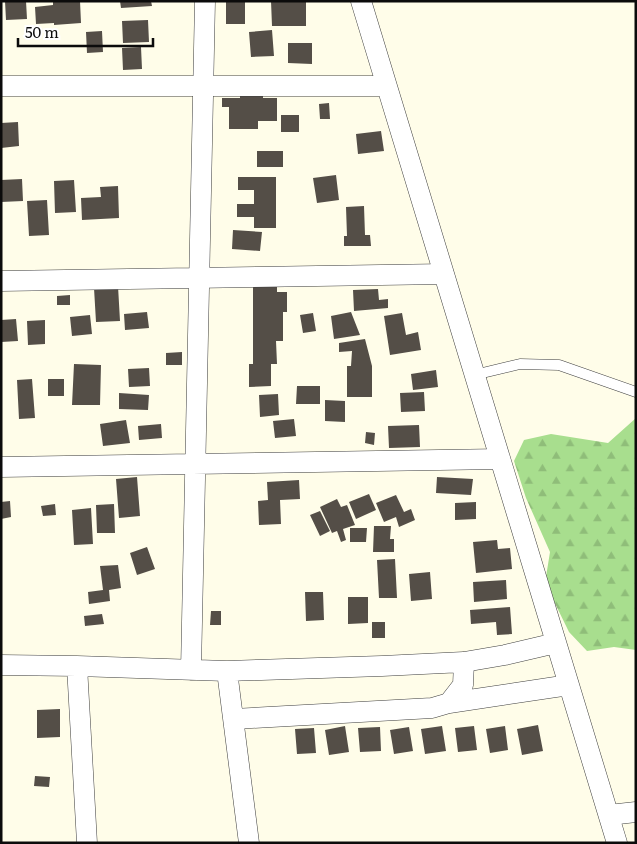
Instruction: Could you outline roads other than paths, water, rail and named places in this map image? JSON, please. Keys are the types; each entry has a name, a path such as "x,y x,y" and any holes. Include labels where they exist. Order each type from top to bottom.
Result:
{"street":[{"path":"191,670 205,1"},
{"path":"360,1 617,843"},
{"path":"1,86 386,86"},
{"path":"1,281 444,274"},
{"path":"1,467 500,459"},
{"path":"1,665 226,671 382,666 464,662 505,655 556,642"},
{"path":"449,703 463,685 464,662"},
{"path":"77,666 87,843"},
{"path":"226,671 234,719 249,843"},
{"path":"234,719 432,708 449,703 569,685"},
{"path":"609,815 636,812"}],"lane":[{"path":"474,375 520,364 559,365 636,392"}]}
